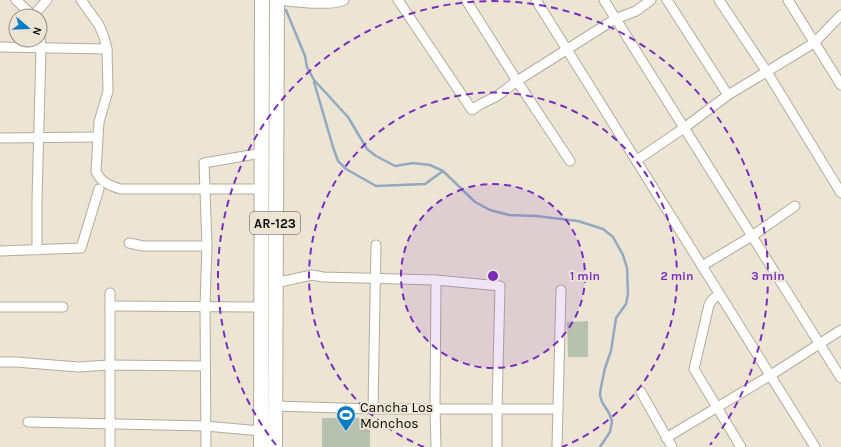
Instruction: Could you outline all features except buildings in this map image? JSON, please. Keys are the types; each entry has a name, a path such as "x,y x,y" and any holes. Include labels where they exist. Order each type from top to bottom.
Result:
{"main road":[{"name":"AR-123","path":"261,447 262,0"},
{"name":"AR-123","path":"275,447 277,0"}],"street":[{"path":"16,0 24,8"},
{"path":"40,8 47,0"},
{"path":"81,0 99,25 107,49 108,91 99,122 97,137 96,171 98,176 110,186 121,189 262,189"},
{"path":"277,0 326,3 341,2 344,0"},
{"path":"398,0 472,110 497,96 517,81 615,19 636,11 651,0"},
{"path":"466,0 570,161"},
{"path":"536,0 568,48 815,447"},
{"path":"604,0 841,378"},
{"path":"667,0 728,95"},
{"path":"719,0 838,180 841,193"},
{"path":"788,0 841,85"},
{"path":"637,160 684,128 728,95 814,43 841,15"},
{"path":"48,47 107,49"},
{"path":"37,250 41,48"},
{"path":"0,138 97,137"},
{"path":"206,447 205,306 207,246 204,162 262,153"},
{"path":"0,251 81,248 99,189"},
{"path":"702,266 752,236 795,206"},
{"path":"129,243 143,246 207,246"},
{"path":"373,409 376,245"},
{"path":"275,283 312,275 324,278 436,280 500,286 496,409 497,447"},
{"path":"436,280 436,447"},
{"path":"558,447 561,290"},
{"path":"110,293 110,447"},
{"path":"719,294 709,305 694,369 741,447"},
{"path":"110,306 262,307"},
{"path":"0,307 63,307"},
{"path":"666,438 771,375 841,330"},
{"path":"0,362 78,367 109,365 205,366"},
{"path":"641,392 672,447"},
{"path":"275,406 373,409 558,409"},
{"path":"28,422 205,426 261,431"}],"green space":[{"path":"588,321 588,357 568,357 567,322"},
{"name":"Cancha Los Monchos","path":"322,418 370,418 370,447 322,447"}],"waterway":[{"path":"286,10 305,56 307,67 314,80 348,117 367,149 376,156 395,166 413,163 430,165 443,171 475,202 490,210 509,215 536,216 578,221 603,229 613,237 623,255 627,268 628,294 626,304 616,318 611,351 605,368 601,387 600,395 602,402 612,421 610,432 600,447"},
{"path":"314,82 338,161 346,169 376,186 425,184 443,171"}],"place":[{"name":"Cancha Los Monchos","path":"346,432"}]}
